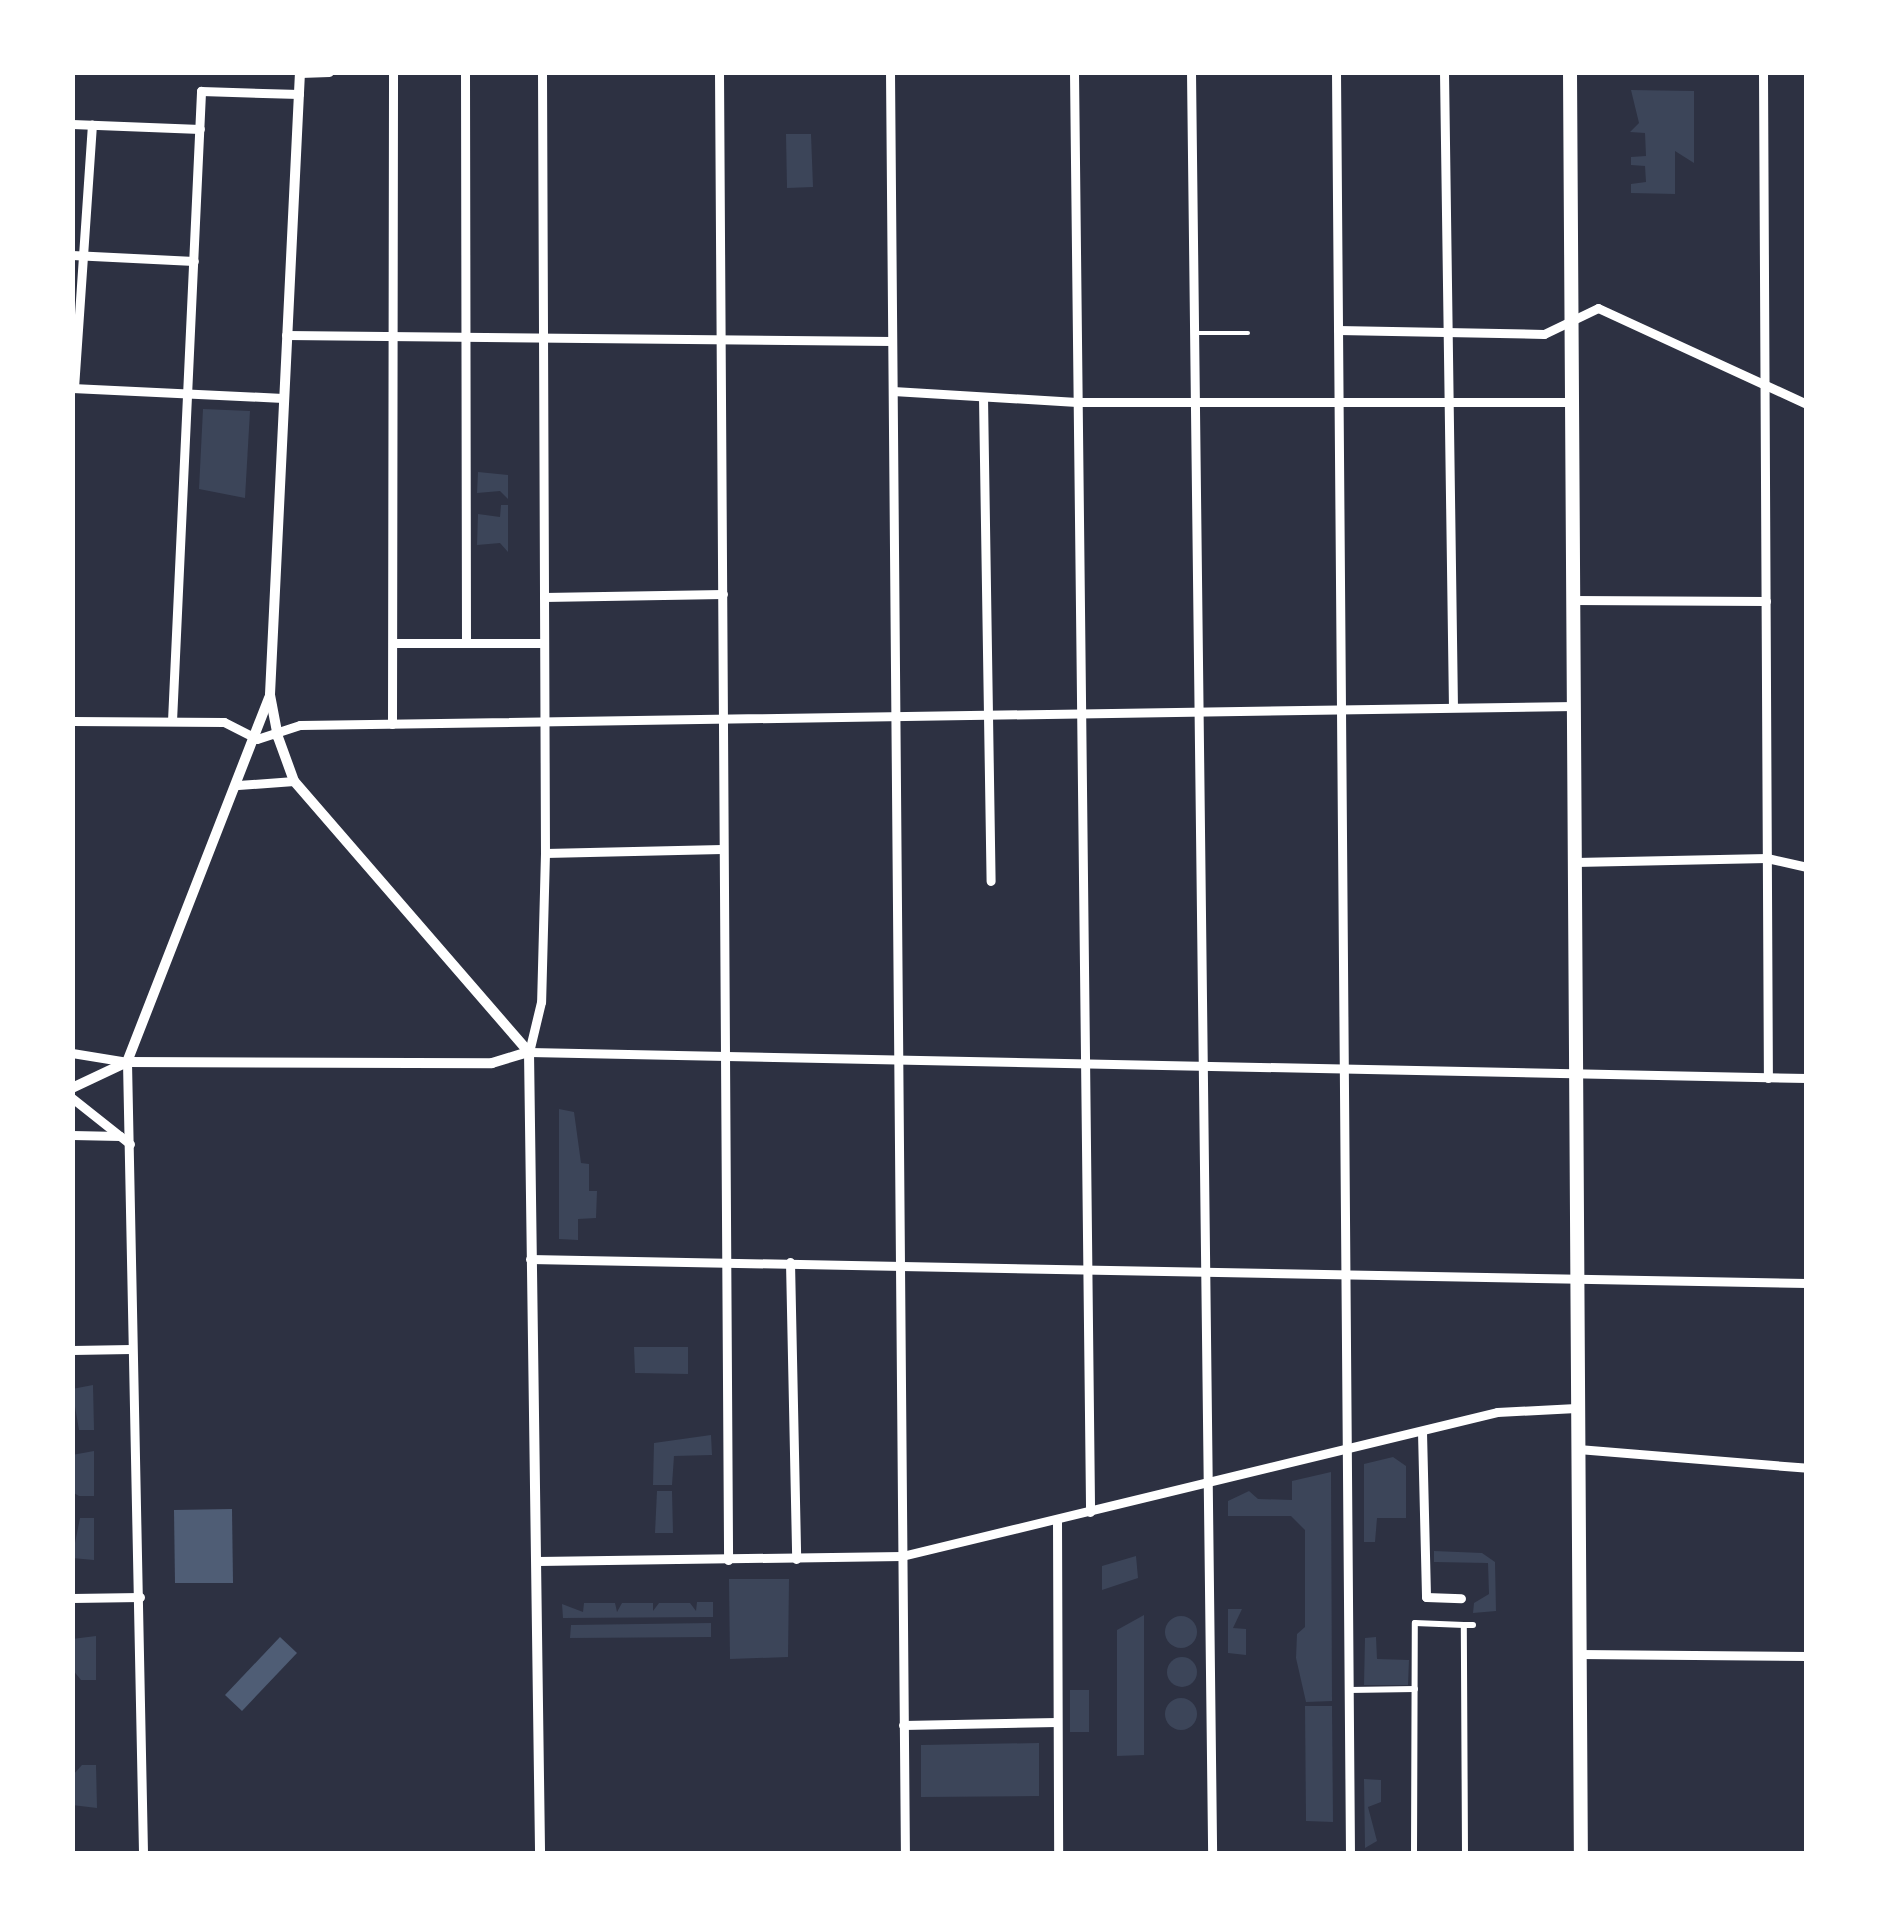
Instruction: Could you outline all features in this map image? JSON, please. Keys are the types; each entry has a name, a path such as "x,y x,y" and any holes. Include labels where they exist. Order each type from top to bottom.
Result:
{"main road":[{"path":"1570,72 1581,1854"}],"street":[{"path":"143,1854 127,1062 257,739 269,694 300,72 329,72"},
{"path":"392,724 393,72"},
{"path":"465,72 466,643"},
{"path":"540,1854 529,1052 542,1002 545,853 542,72"},
{"path":"718,72 728,1560"},
{"path":"890,72 904,1854"},
{"path":"1074,72 1090,1511"},
{"path":"1191,72 1212,1854"},
{"path":"1336,72 1350,1854"},
{"path":"1444,72 1453,707"},
{"path":"1763,72 1768,1078"},
{"path":"172,721 201,92 299,94"},
{"path":"72,124 200,129"},
{"path":"92,125 78,256 73,388 283,398"},
{"path":"78,256 194,261"},
{"path":"1338,330 1446,328 1463,336 1544,334 1598,308 1807,404"},
{"path":"286,335 892,340"},
{"path":"893,391 1077,402 1571,402"},
{"path":"983,398 991,881"},
{"path":"544,597 723,594"},
{"path":"1573,600 1766,601"},
{"path":"393,643 544,644"},
{"path":"269,694 294,781 529,1052"},
{"path":"257,739 276,729 544,720 1575,706"},
{"path":"72,722 224,722 257,739"},
{"path":"238,785 294,781"},
{"path":"545,853 722,849"},
{"path":"1575,862 1767,858 1807,866"},
{"path":"72,1053 127,1062 492,1063 529,1052 1807,1078"},
{"path":"72,1088 127,1062"},
{"path":"72,1098 127,1140"},
{"path":"72,1135 127,1140"},
{"path":"530,1258 1346,1270 1807,1283"},
{"path":"790,1262 796,1559"},
{"path":"72,1350 131,1349"},
{"path":"538,1561 902,1556 1497,1412 1576,1408"},
{"path":"1422,1432 1426,1597 1461,1598"},
{"path":"1578,1450 1807,1468"},
{"path":"1057,1522 1058,1854"},
{"path":"72,1598 140,1598"},
{"path":"1414,1854 1415,1623 1469,1625 1465,1854"},
{"path":"1578,1654 1807,1656"},
{"path":"1349,1690 1415,1689"},
{"path":"903,1725 1057,1723"}],"lane":[{"path":"1193,333 1248,333"}],"shaded area":[{"path":"1631,90 1694,91 1694,163 1675,151 1675,194 1631,193 1631,184 1646,182 1645,166 1631,165 1631,157 1646,156 1645,133 1630,132 1639,123"},
{"path":"786,134 811,134 813,187 787,188"},
{"path":"203,409 250,411 245,498 199,489"},
{"path":"478,472 508,475 508,499 500,491 477,493"},
{"path":"501,505 508,505 508,552 500,543 477,545 478,514 500,517"},
{"path":"559,1109 574,1112 581,1163 589,1164 589,1191 597,1191 596,1218 578,1219 578,1240 559,1239"},
{"path":"634,1347 688,1347 688,1374 635,1373"},
{"path":"93,1385 94,1430 79,1430 72,1389"},
{"path":"711,1435 712,1455 674,1456 672,1485 653,1485 654,1443"},
{"path":"94,1451 94,1496 79,1496 72,1492 72,1455"},
{"path":"1393,1457 1406,1466 1406,1518 1377,1518 1375,1542 1364,1542 1364,1464"},
{"path":"1331,1472 1332,1701 1306,1702 1296,1658 1297,1634 1305,1627 1305,1530 1291,1516 1228,1516 1228,1501 1249,1491 1258,1499 1292,1500 1292,1481"},
{"path":"657,1491 672,1491 673,1533 655,1533"},
{"path":"232,1509 233,1583 175,1583 174,1510"},
{"path":"80,1518 94,1518 94,1560 72,1558"},
{"path":"1434,1551 1482,1553 1495,1562 1496,1611 1473,1613 1474,1603 1489,1594 1488,1563 1434,1562"},
{"path":"1136,1556 1138,1578 1102,1590 1102,1566"},
{"path":"729,1579 789,1579 788,1657 730,1659"},
{"path":"697,1602 713,1602 713,1617 563,1618 562,1604 583,1612 584,1603 615,1603 617,1612 622,1603 653,1603 653,1611 659,1603 690,1603 696,1611"},
{"path":"1228,1609 1242,1609 1233,1628 1246,1629 1246,1655 1228,1653"},
{"path":"1144,1615 1144,1755 1117,1756 1117,1630"},
{"path":"1181,1616 1192,1621 1197,1632 1192,1643 1181,1648 1170,1643 1165,1632 1170,1621"},
{"path":"711,1623 711,1637 570,1638 571,1625"},
{"path":"96,1636 96,1680 81,1680 72,1669 72,1639"},
{"path":"280,1637 297,1653 242,1711 225,1695"},
{"path":"1376,1637 1377,1659 1409,1660 1408,1685 1364,1685 1365,1638"},
{"path":"1182,1657 1193,1661 1197,1672 1193,1683 1182,1687 1171,1683 1167,1672 1171,1661"},
{"path":"1070,1690 1089,1690 1089,1732 1070,1732"},
{"path":"1181,1698 1192,1703 1197,1714 1192,1725 1181,1730 1170,1725 1165,1714 1170,1703"},
{"path":"1305,1706 1332,1706 1333,1822 1306,1821"},
{"path":"1039,1743 1039,1796 921,1797 921,1745"},
{"path":"82,1765 96,1765 97,1808 72,1805 72,1776"},
{"path":"1364,1779 1381,1780 1381,1802 1368,1807 1377,1841 1365,1848"}]}
